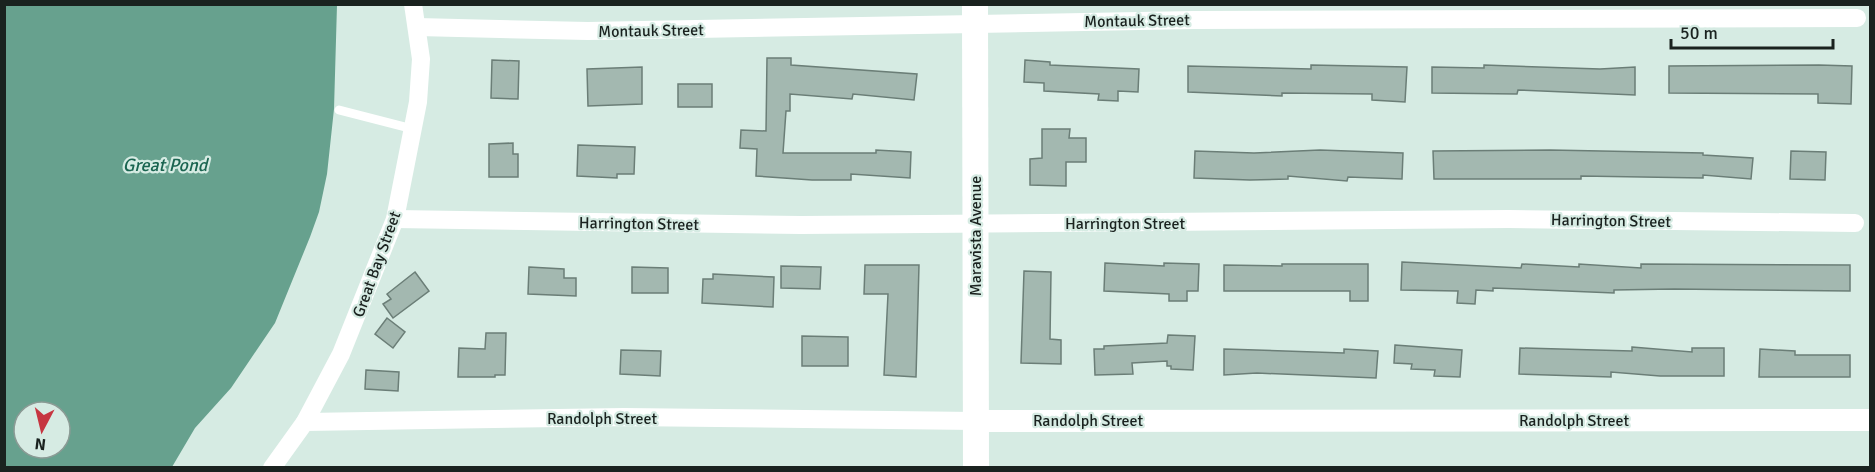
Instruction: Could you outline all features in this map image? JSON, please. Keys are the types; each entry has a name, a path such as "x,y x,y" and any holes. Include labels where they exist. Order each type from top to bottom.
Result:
{"main road":[{"name":"Maravista Avenue","path":"975,13 976,468"}],"street":[{"name":"Great Bay Street","path":"272,468 306,422 341,354 395,219 413,129 421,60 413,4"},
{"name":"Montauk Street","path":"417,27 588,31 975,13 1857,18"},
{"name":"Harrington Street","path":"395,219 801,225 1509,219 1855,222"},
{"name":"Randolph Street","path":"306,422 624,417 975,421 1870,420"}],"lane":[{"path":"339,110 413,129"}],"water":[{"name":"Great Pond","path":"4,5 337,5 334,109 327,174 319,212 275,323 231,388 195,428 172,467 5,467"}],"building":[{"path":"767,58 791,58 791,65 917,74 914,100 853,94 852,99 790,94 790,111 786,111 783,153 876,153 876,150 911,152 910,178 851,174 851,180 812,180 756,176 757,149 740,148 741,130 766,131"},
{"path":"492,60 519,61 518,99 491,98"},
{"path":"1025,60 1050,62 1050,65 1139,69 1138,92 1118,91 1118,101 1098,100 1099,94 1044,91 1044,83 1024,82"},
{"path":"1311,65 1407,67 1405,102 1372,100 1372,94 1282,93 1282,96 1188,92 1188,66 1311,69"},
{"path":"1484,65 1600,69 1635,67 1635,95 1518,90 1517,94 1432,93 1432,67 1484,68"},
{"path":"1669,66 1852,66 1851,104 1818,103 1818,94 1669,93"},
{"path":"642,67 642,104 588,106 587,69"},
{"path":"678,84 712,84 712,107 678,107"},
{"path":"1042,129 1070,129 1069,138 1086,138 1086,162 1066,162 1066,186 1030,185 1030,159 1042,158"},
{"path":"513,143 513,154 518,154 518,177 489,177 489,144"},
{"path":"578,145 635,147 634,174 617,174 617,178 577,176"},
{"path":"1320,150 1403,153 1402,179 1348,177 1347,181 1288,176 1288,179 1250,180 1194,178 1195,151 1254,153"},
{"path":"1550,150 1703,153 1703,155 1753,158 1751,179 1703,175 1703,178 1581,176 1581,179 1434,179 1433,151"},
{"path":"1791,151 1826,152 1825,180 1790,179"},
{"path":"1402,262 1521,268 1522,264 1579,267 1579,264 1641,268 1641,264 1850,265 1850,291 1674,289 1614,290 1614,293 1493,288 1493,291 1476,290 1475,304 1457,303 1458,291 1401,290"},
{"path":"1105,263 1164,266 1164,263 1199,264 1198,291 1187,291 1187,301 1169,301 1169,294 1104,291"},
{"path":"1282,264 1368,264 1368,301 1350,301 1350,291 1224,291 1224,265 1282,266"},
{"path":"865,265 919,265 916,377 884,375 888,294 864,294"},
{"path":"781,266 821,267 820,289 781,288"},
{"path":"529,267 564,269 564,278 576,278 576,296 528,294"},
{"path":"632,267 668,268 668,293 632,293"},
{"path":"1024,271 1051,272 1050,339 1061,340 1061,364 1021,363"},
{"path":"415,272 429,291 393,318 383,304 391,299 387,294"},
{"path":"713,274 774,277 773,307 702,303 703,279 713,279"},
{"path":"387,318 405,332 393,348 375,334"},
{"path":"486,333 506,333 505,375 458,377 459,348 485,349"},
{"path":"1168,335 1195,336 1193,370 1171,369 1171,366 1167,366 1167,361 1132,363 1133,374 1095,375 1094,349 1104,349 1104,346 1167,343"},
{"path":"802,336 848,337 848,366 802,366"},
{"path":"1395,345 1462,350 1460,377 1434,376 1435,370 1411,369 1412,364 1394,363"},
{"path":"1632,347 1692,352 1692,348 1724,348 1724,376 1660,376 1611,372 1611,377 1519,374 1520,348 1632,351"},
{"path":"1224,349 1344,353 1344,349 1378,351 1376,378 1257,373 1224,375"},
{"path":"1760,349 1795,351 1795,355 1850,355 1850,377 1759,377"},
{"path":"621,350 661,351 660,376 620,374"},
{"path":"366,370 399,372 398,391 365,389"}]}
